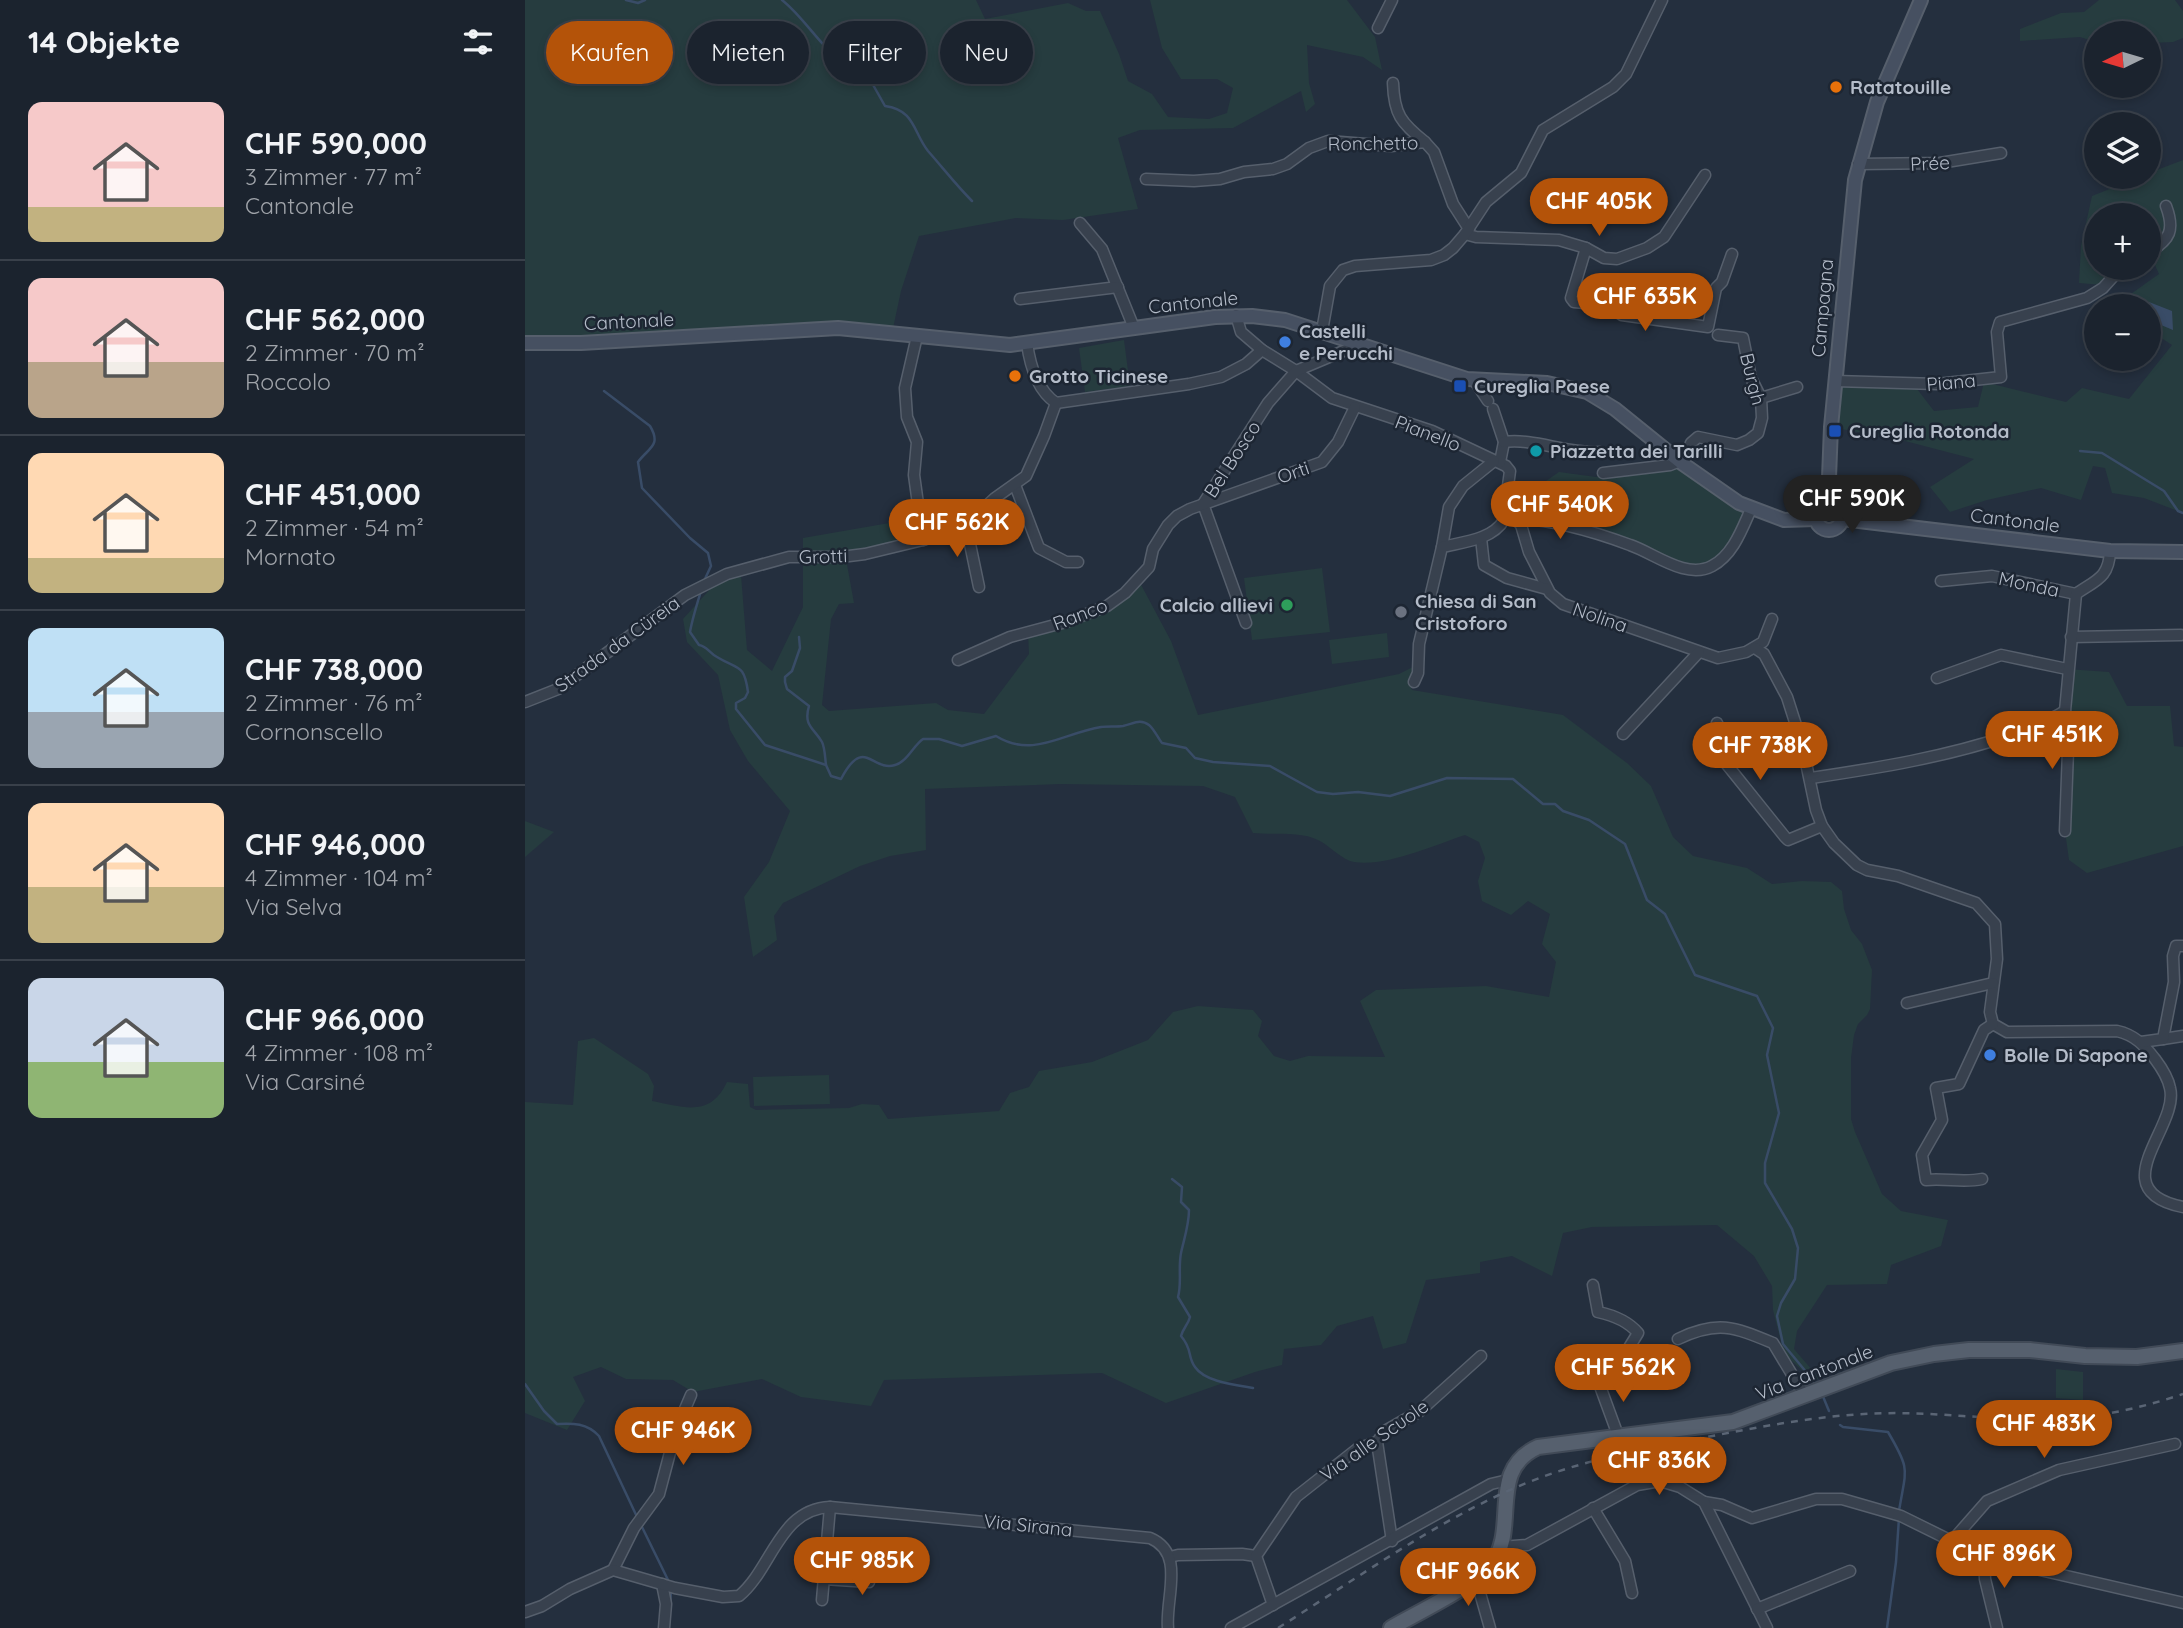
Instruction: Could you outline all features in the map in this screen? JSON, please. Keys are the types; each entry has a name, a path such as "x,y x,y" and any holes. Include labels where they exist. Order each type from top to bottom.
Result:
{"main road":[{"name":"Via Cantonale","path":"1508,1480 1520,1460 1538,1447 1733,1422 1904,1359 1944,1352 2030,1350 2122,1358 2151,1357 2183,1351"},
{"path":"1391,1628 1476,1579 1490,1567 1501,1547 1508,1480"}],"street":[{"path":"1378,28 1392,0"},
{"path":"1322,331 1327,293 1338,273 1355,266 1431,260 1444,256 1467,232 1486,202 1521,173 1543,130 1613,87 1626,74 1662,0"},
{"name":"Campagna","path":"1828,503 1829,457 1850,207 1858,164 1873,118 1921,0"},
{"path":"1393,83 1394,107 1411,131 1425,142"},
{"name":"Ronchetto","path":"1146,179 1220,179 1244,172 1273,169 1287,164 1309,148 1328,141 1391,145 1425,142 1434,152 1453,204 1467,232"},
{"name":"Prée","path":"1858,164 1940,163 2001,153"},
{"path":"1467,232 1476,237 1559,240 1613,259 1654,244 1668,233 1705,174"},
{"path":"2161,244 2169,238 2170,216 2167,206"},
{"path":"1080,223 1102,249 1134,328"},
{"path":"1586,248 1571,298 1574,302 1607,305 1622,315 1708,327 1716,288 1722,282 1732,254"},
{"name":"Piana","path":"1835,381 1937,384 2001,377 1997,332 2000,322 2087,298 2110,280"},
{"path":"1020,299 1118,287"},
{"name":"Cantonale","path":"525,343 581,343 838,328 995,345 1236,315 1285,320 1474,380 1547,383 1587,392 1615,409 1681,463 1731,498 1751,509 1784,520 1816,519"},
{"name":"Pianello","path":"1236,315 1241,332 1262,350 1332,398 1432,431 1497,461"},
{"name":"Burgh","path":"1681,463 1691,443 1698,437 1737,445 1758,433 1762,418 1761,398 1751,378 1743,338 1718,335"},
{"path":"917,336 905,388 907,417 917,442 914,475 923,540"},
{"path":"1027,343 1033,370 1045,395 1056,403 1221,377 1245,364 1262,350"},
{"name":"Bel Bosco","path":"1246,623 1203,504 1268,404 1296,371 1360,344"},
{"path":"1414,682 1418,673 1419,644 1449,507 1463,486 1497,461 1504,442 1490,405 1474,380"},
{"path":"1761,398 1797,387"},
{"name":"Grotti","path":"703,585 736,570 774,560 799,556 841,557 923,540 966,525 995,498 1026,476 1056,403"},
{"name":"Orti","path":"1203,504 1322,462 1338,442 1355,407"},
{"path":"1504,442 1526,441 1573,452 1600,452"},
{"name":"Nolina","path":"1497,461 1510,471 1505,508 1521,525 1529,552 1553,597 1563,604 1718,658 1755,648"},
{"path":"1603,472 1681,463"},
{"path":"1015,485 1039,548 1066,562 1078,562"},
{"path":"1828,503 1840,510 1842,519 1835,528 1827,530 1819,526 1816,519 1818,508 1828,503"},
{"name":"Ranco","path":"958,660 994,643 1066,622 1107,606 1125,593 1149,567 1153,549 1168,525 1177,516 1203,504"},
{"path":"1442,547 1481,538 1499,528 1504,520 1528,518 1619,542 1687,569 1697,569 1713,566 1729,551 1751,509"},
{"name":"Cantonale","path":"1842,519 2111,551 2183,552"},
{"path":"966,525 979,587"},
{"path":"1481,538 1484,565 1507,578 1547,589"},
{"path":"2064,831 2068,750 2065,711 2075,594 2104,574 2108,569 2111,551"},
{"name":"Monda","path":"1941,581 1992,576 2075,594"},
{"name":"Strada da Cüreia","path":"525,702 558,689 685,595 703,585"},
{"path":"1772,619 1763,642 1755,648 1764,654 1787,697 1811,778 1816,810 1827,835 1847,857 1867,870 1898,876 1976,903 1995,924 1997,959 1990,1012 1993,1024 2007,1032 2117,1031 2129,1034 2141,1042 2162,1068 2171,1089 2170,1102 2146,1164 2145,1176 2154,1196 2166,1204 2183,1207"},
{"path":"2071,637 2181,635"},
{"path":"1623,734 1699,652"},
{"path":"1937,678 2001,655 2067,669"},
{"path":"1811,778 1937,756 2050,721 2065,711"},
{"path":"1717,723 1720,736 1715,745 1716,751 1788,840 1822,826"},
{"path":"2164,1039 2174,982 2173,956 2176,946 2183,946"},
{"path":"1907,1003 1993,983"},
{"path":"1982,1179 1966,1182 1945,1178 1926,1180 1922,1155 1942,1120 1936,1088 1959,1084 1984,1030 1993,1024"},
{"path":"2141,1042 2183,1036"},
{"path":"2170,1102 2183,1098"},
{"path":"1575,1370 1597,1378 1621,1372 1622,1359 1638,1333 1632,1326 1611,1315 1598,1312 1593,1285"},
{"path":"1678,1339 1702,1328 1719,1326 1769,1341 1776,1345 1814,1393"},
{"name":"Via alle Scuole","path":"1256,1556 1296,1497 1357,1449 1377,1442 1385,1431 1420,1412 1481,1356"},
{"path":"1597,1378 1619,1438"},
{"path":"525,1612 613,1570 639,1521 659,1494 676,1430 691,1395"},
{"path":"1377,1442 1392,1541"},
{"path":"1951,1542 1987,1501 2059,1470 2175,1444"},
{"path":"1231,1628 1491,1484 1508,1480"},
{"path":"1501,1547 1527,1545 1637,1485 1653,1481 1680,1486 1704,1502 1722,1505 1752,1518 1826,1498 1842,1499 1898,1515 1984,1557 2183,1603"},
{"path":"1704,1502 1767,1628"},
{"path":"823,1600 830,1507"},
{"name":"Via Sirana","path":"613,1570 667,1586 723,1597 739,1596 795,1521 814,1509 830,1507 1144,1536 1157,1541 1170,1557"},
{"path":"1593,1508 1625,1561 1632,1593"},
{"path":"827,1545 871,1549 871,1552"},
{"path":"1168,1628 1170,1557 1178,1555 1256,1556 1273,1605"},
{"path":"1984,1557 1985,1579 1997,1628"},
{"path":"1757,1609 1850,1571"},
{"path":"824,1578 869,1582 870,1573"},
{"path":"1476,1579 1490,1628"},
{"path":"664,1628 667,1586"}],"green space":[{"path":"525,0 976,0 985,19 1068,3 1086,11 1100,11 1128,81 1152,94 1168,117 1209,119 1227,113 1233,88 1217,79 1181,79 1162,48 1150,0 1347,0 1375,37 1382,70 1363,57 1307,45 1309,83 1315,104 1306,112 1301,91 1233,128 1140,130 1118,138 1138,209 1063,220 1016,218 919,236 901,291 892,333 848,328 525,343"},
{"path":"2099,0 2175,0 2183,11 2183,38 2161,42 2161,21 2084,21 2084,38 2020,41 2020,29 2061,13 2084,12"},
{"path":"2183,160 2183,513 2144,498 2112,493 2105,468 2093,466 2081,500 2041,488 1987,500 1950,512 1930,487 1974,459 1905,441 1831,427 1835,381 1914,385 1934,411 1978,407 1984,382 2066,402 2082,388 2129,399 2151,371 2161,371 2161,359 2172,345 2161,338 2161,294 2131,294 2151,280 2161,280 2161,203 2090,203 2092,196 2110,189 2161,189 2161,168"},
{"path":"2084,232 2084,280 2108,280 2102,285 2079,283"},
{"path":"1124,340 1130,386 1085,392 1079,348"},
{"path":"1680,461 1751,509 1729,551 1697,569 1631,545 1528,518 1536,481 1546,481 1559,472 1596,477"},
{"path":"918,518 923,540 846,559 854,603 839,604 831,619 822,705 829,711 936,703 948,710 984,714 1029,654 1028,632 1089,614 1138,579 1171,641 1198,715 1399,674 1413,667 1416,673 1408,681 1412,690 1563,715 1627,763 1651,786 1673,837 1693,856 1747,868 1772,884 1831,882 1842,891 1851,930 1862,944 1872,970 1870,1009 1858,1024 1854,1035 1851,1058 1851,1119 1882,1194 1901,1211 1948,1220 1941,1246 1891,1265 1887,1284 1827,1285 1797,1331 1794,1349 1819,1378 1814,1381 1784,1354 1773,1310 1772,1286 1754,1256 1717,1225 1592,1227 1563,1233 1552,1276 1512,1256 1480,1262 1480,1273 1426,1280 1406,1343 1383,1349 1373,1316 1337,1326 1321,1345 1284,1349 1282,1365 1166,1403 1102,1373 884,1380 871,1406 801,1397 762,1379 693,1392 673,1380 626,1379 601,1367 573,1377 585,1401 567,1430 525,1413 525,1102 573,1105 578,1041 594,1038 648,1074 654,1086 652,1101 685,1107 704,1105 713,1101 727,1082 748,1084 750,1107 756,1110 879,1105 888,1119 999,1111 1010,1093 1029,1087 1039,1071 1092,1062 1148,1040 1173,1012 1198,1006 1253,1010 1262,1021 1258,1036 1274,1056 1290,1061 1308,1056 1385,1057 1360,1001 1376,990 1486,986 1549,997 1556,962 1542,944 1550,914 1528,901 1511,915 1482,901 1478,881 1485,858 1479,842 1465,835 1395,858 1367,863 1354,862 1311,837 1253,833 1235,797 1203,786 1060,784 925,789 926,850 890,856 860,866 783,903 774,916 777,940 753,957 744,897 769,862 790,811 748,761 730,730 718,675 687,642 683,619 713,586 741,575 747,650 772,671 803,607 803,538"},
{"name":"Calcio allievi","path":"1322,568 1330,632 1252,640 1244,578"},
{"path":"1387,633 1389,657 1332,664 1329,640"},
{"path":"2067,669 2109,672 2127,706 2170,706 2174,746 2183,747 2183,846 2087,873 2069,860 2065,831"},
{"path":"525,821 554,832 525,857"},
{"path":"829,1075 830,1104 754,1106 753,1077"},
{"path":"2056,1369 2083,1372 2083,1400 2056,1398"}],"water":[{"path":"2161,307 2172,311 2173,330 2161,325"}],"waterway":[{"path":"626,0 638,3 645,0"},
{"path":"782,0 830,51 848,66 851,83 871,77 885,106 895,108 908,117 928,151 972,201"},
{"path":"604,391 650,426 654,442 638,462 642,488 708,553 711,566 704,581"},
{"path":"2080,451 2102,453 2164,491 2178,511 2183,513"},
{"path":"701,591 690,632 699,645 742,672 748,692 745,698 736,703 736,709 765,745 826,765 831,776 841,779 856,759 862,757 887,766 895,765 923,739 939,739 962,746 996,736 1010,742 1035,745 1101,727 1143,722 1151,727 1162,743 1186,748 1195,758 1270,766 1317,792 1358,792 1390,796 1447,778 1513,779 1543,804 1555,804 1563,811 1589,820 1625,844 1647,900 1665,914 1695,975 1757,996 1773,1028 1767,1055 1779,1113 1765,1163 1765,1183 1792,1229 1798,1248 1795,1279 1777,1316 1783,1344 1817,1385"},
{"path":"799,637 800,648 785,682 787,689 809,706 808,722 822,742 826,765"},
{"path":"1172,1179 1182,1187 1181,1202 1189,1210 1180,1259 1178,1297 1190,1317 1181,1336 1200,1372 1221,1382 1253,1388"},
{"path":"525,1384 557,1424 590,1428 599,1436 638,1519"},
{"path":"1822,1394 1829,1411"},
{"path":"1840,1425 1888,1432 1905,1470 1899,1511"},
{"path":"1887,1628 1899,1518"},
{"path":"641,1525 670,1584"},
{"path":"669,1626 671,1591"}],"railway":[{"path":"1278,1628 1414,1541 1470,1509 1550,1474 1602,1459 1654,1447 1824,1417 1888,1413 2030,1419 2087,1417 2151,1404 2183,1394"}],"place":[{"name":"Ratatouille","path":"1836,87"},
{"name":"Castelli e Perucchi","path":"1285,342"},
{"name":"Grotto Ticinese","path":"1015,376"},
{"name":"Cureglia Paese","path":"1460,386"},
{"name":"Cureglia Rotonda","path":"1835,431"},
{"name":"Piazzetta dei Tarilli","path":"1536,451"},
{"name":"Calcio allievi","path":"1287,605"},
{"name":"Chiesa di San Cristoforo","path":"1401,612"},
{"name":"Bolle Di Sapone","path":"1990,1055"}]}
